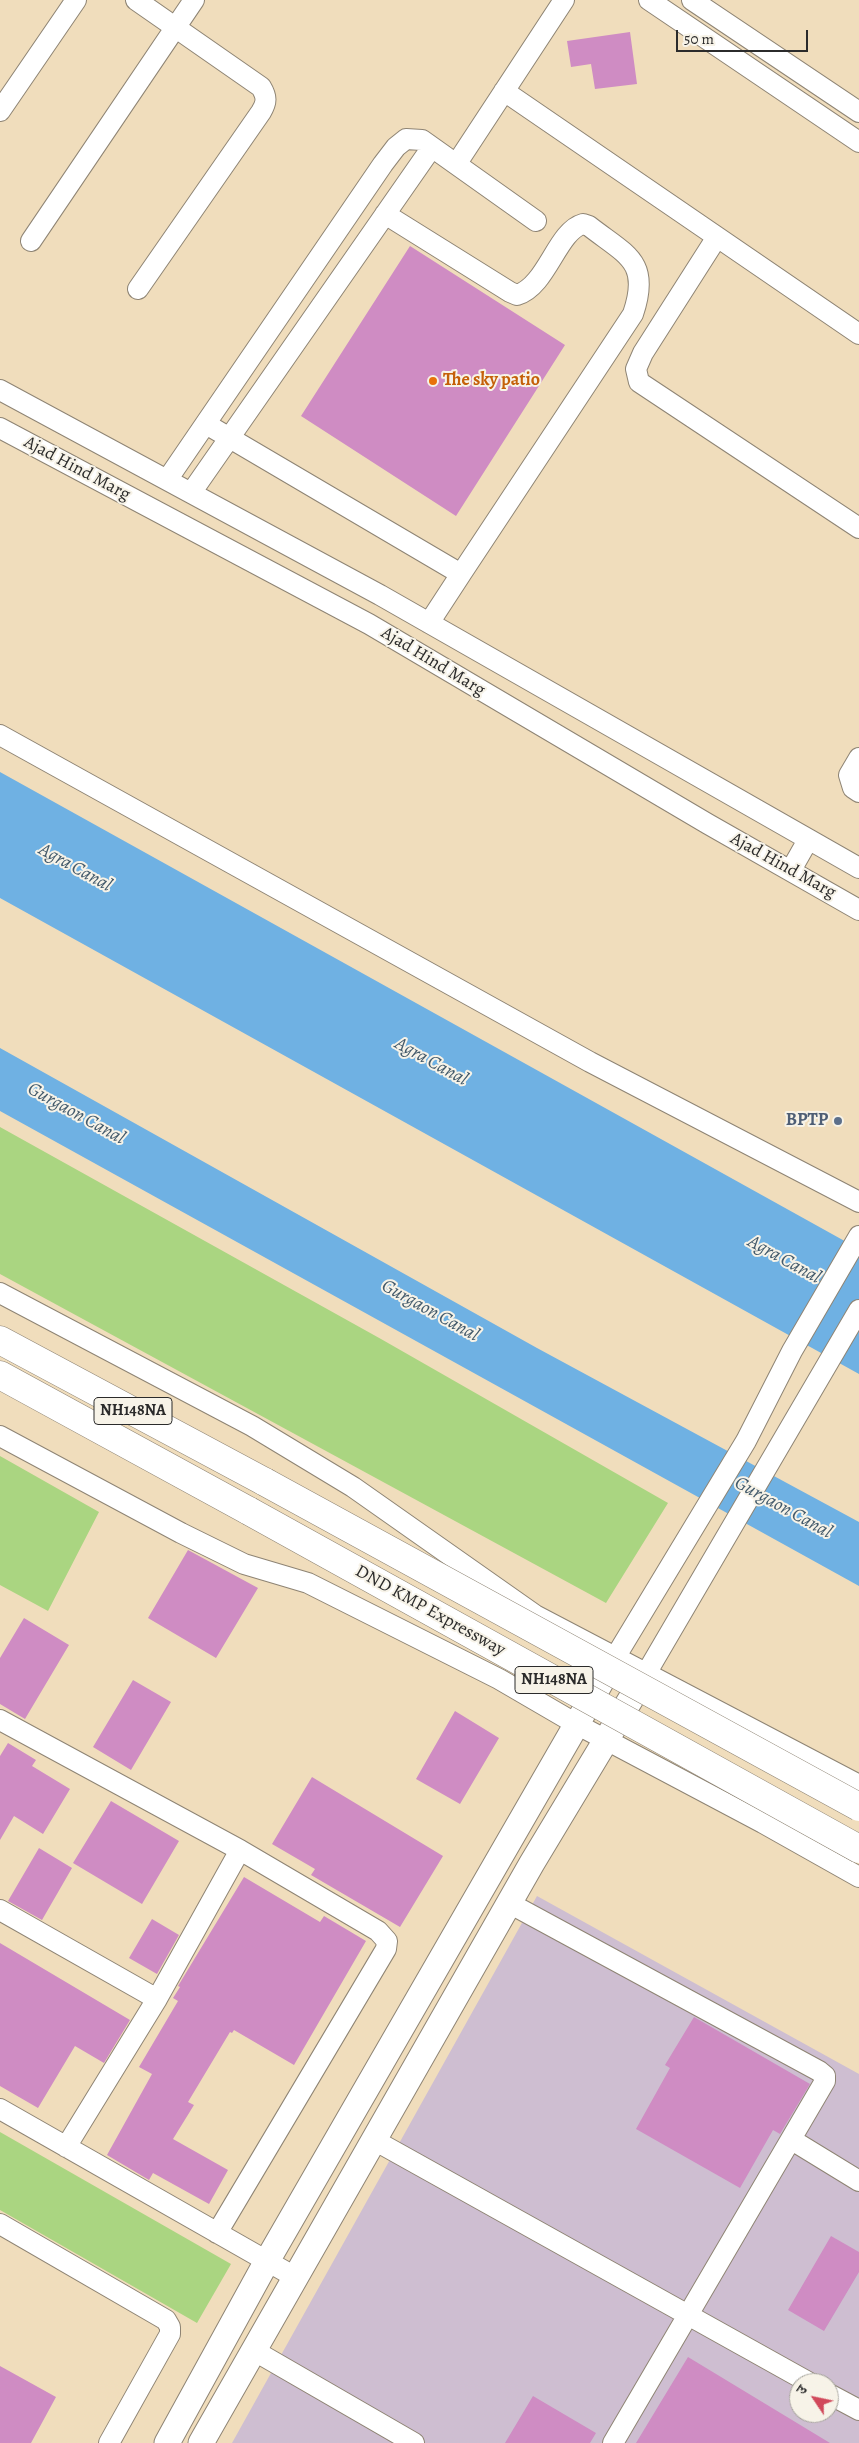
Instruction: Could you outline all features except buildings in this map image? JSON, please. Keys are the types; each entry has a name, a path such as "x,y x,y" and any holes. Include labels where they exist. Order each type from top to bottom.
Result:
{"highway":[{"name":"DND KMP Expressway","path":"0,1340 265,1482 859,1807"},
{"name":"DND KMP Expressway","path":"0,1376 249,1511 859,1849"}],"main road":[{"path":"168,2443 267,2261 578,1725 616,1656"},
{"path":"201,2443 509,1903 647,1672"}],"street":[{"path":"0,111 76,0"},
{"path":"136,0 261,87 266,96 266,103 138,289"},
{"path":"31,241 194,0"},
{"path":"457,163 564,0"},
{"path":"649,0 859,142"},
{"path":"692,0 859,112"},
{"path":"504,91 859,334"},
{"path":"167,480 396,147 406,139 422,140 457,163 536,221"},
{"path":"191,493 432,147"},
{"path":"385,214 517,295 532,287 572,230 583,224 633,261 641,284 633,314 625,327 429,623"},
{"path":"717,237 643,353 636,369 639,382 859,528"},
{"path":"0,390 429,623 859,868"},
{"path":"206,424 461,574"},
{"name":"Ajad Hind Marg","path":"0,428 368,624 708,824 859,910"},
{"path":"0,735 590,1062 859,1202"},
{"path":"859,758 850,775 853,788 859,792"},
{"path":"791,870 808,840"},
{"path":"616,1656 746,1441 792,1351 859,1236"},
{"path":"0,1293 252,1426 352,1487 535,1615 647,1672 859,1785"},
{"path":"647,1672 859,1310"},
{"path":"769,1396 798,1413"},
{"path":"0,1436 181,1533 244,1564 308,1583 499,1679 578,1725 763,1823 859,1878"},
{"path":"0,1720 240,1850 378,1931 387,1942 386,1948 217,2233"},
{"path":"66,2146 157,1999 240,1850"},
{"path":"509,1903 822,2073 825,2081 613,2443"},
{"path":"0,1910 157,1999"},
{"path":"0,2109 295,2277"},
{"path":"374,2140 792,2373"},
{"path":"792,2140 859,2181"},
{"path":"0,2224 166,2320 170,2334 109,2443"},
{"path":"254,2350 414,2443"},
{"path":"839,2399 859,2410"}],"shaded area":[{"path":"537,1896 859,2074 859,2443 232,2443"}],"green space":[{"path":"0,1127 381,1339 668,1503 606,1603 0,1274"},
{"path":"0,1456 99,1512 48,1611 0,1585"},
{"path":"0,2132 231,2264 197,2323 0,2210"}],"water":[{"name":"Agra Canal","path":"0,772 859,1249 859,1374 0,898"},
{"name":"Gurgaon Canal","path":"0,1048 537,1348 859,1522 859,1586 0,1111"}],"place":[{"name":"The sky patio","path":"433,381"},
{"name":"BPTP","path":"838,1121"}]}
